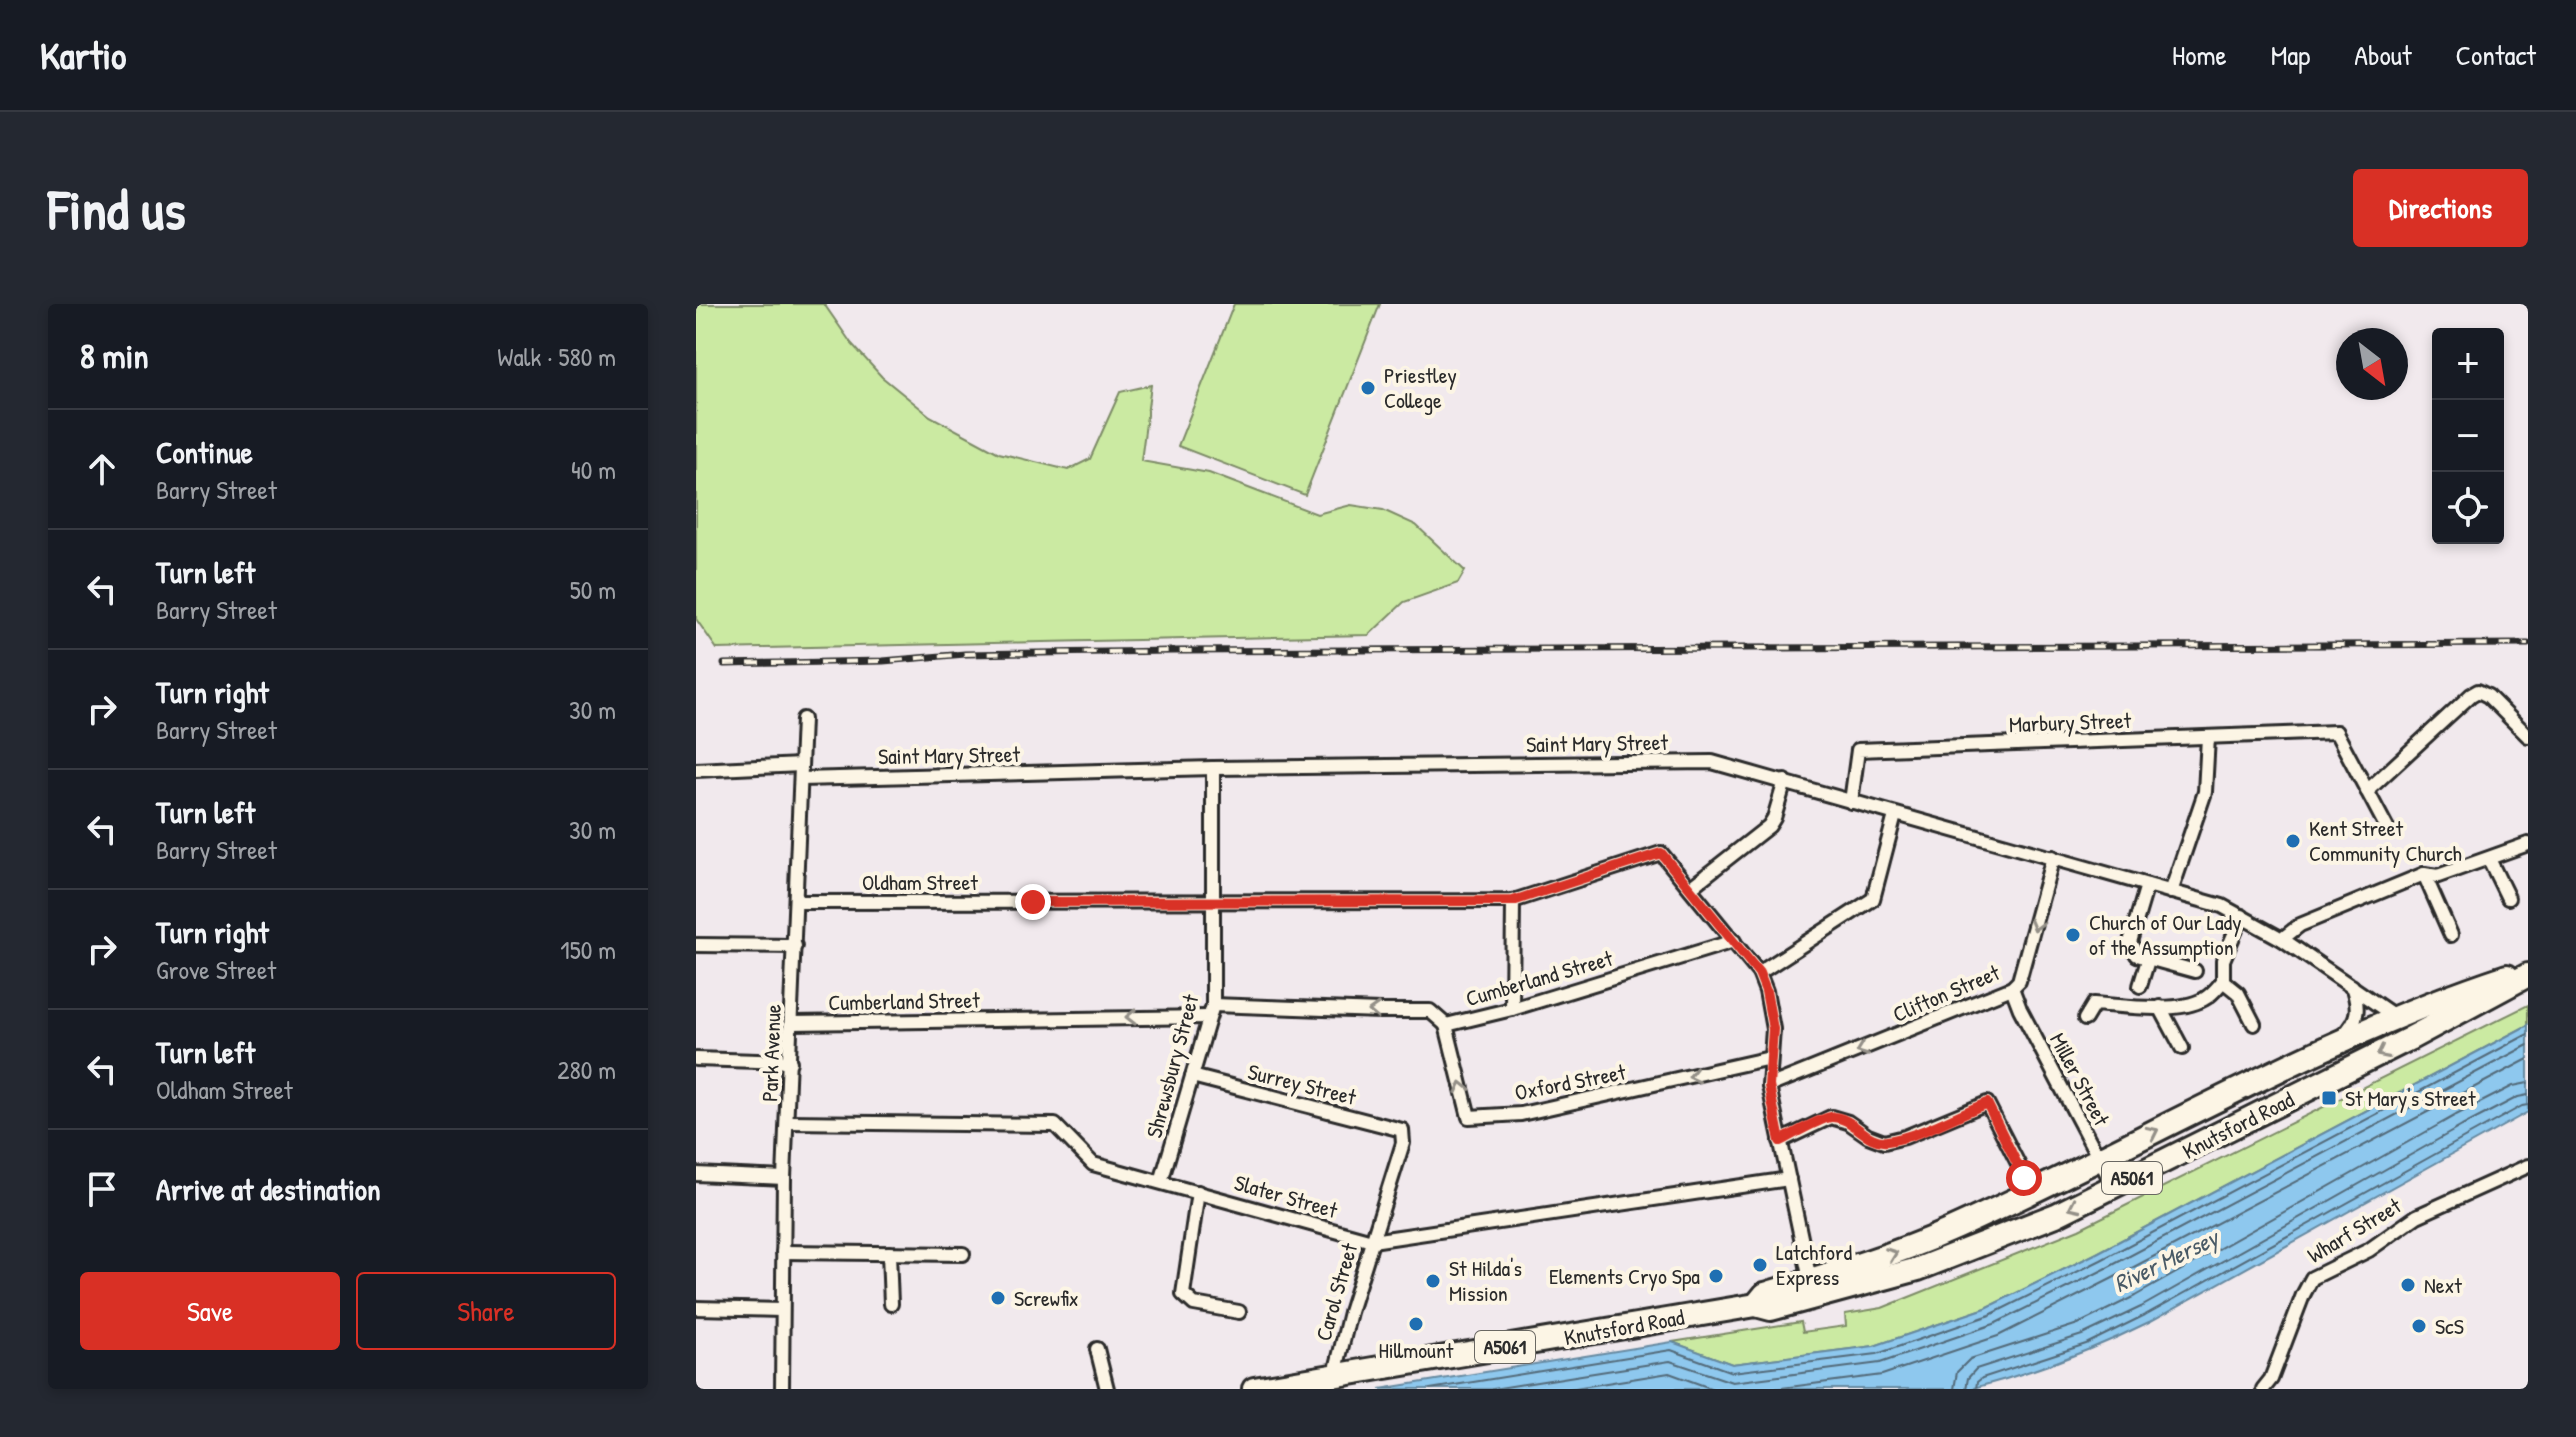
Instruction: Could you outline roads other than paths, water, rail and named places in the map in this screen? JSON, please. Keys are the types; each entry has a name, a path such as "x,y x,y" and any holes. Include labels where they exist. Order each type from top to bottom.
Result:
{"highway":[{"name":"Knutsford Road","path":"1756,1305 1765,1294 1886,1257 2398,1017 2475,986 2528,969"},
{"name":"Knutsford Road","path":"1254,1389 1756,1305 1771,1309 1918,1269 2054,1215 2114,1187 2409,1039 2528,975"}],"street":[{"path":"2388,830 2367,791 2471,695 2478,691 2488,696 2528,736"},
{"name":"Park Avenue","path":"782,1389 784,1178 803,719"},
{"name":"Marbury Street","path":"1851,802 1858,750 2336,732 2367,791"},
{"path":"2171,892 2205,792 2208,737"},
{"name":"Saint Mary Street","path":"801,779 1213,768 1712,762 2222,906 2282,939 2398,1017 2409,1039"},
{"path":"696,770 801,765"},
{"name":"Shrewsbury Street","path":"1161,1182 1211,1011 1213,768"},
{"path":"1785,781 1769,826 1690,888 1759,973 1766,991 1773,1029 1769,1086 1810,1280"},
{"path":"1759,973 1873,899 1895,815"},
{"path":"2282,939 2300,925 2424,874 2438,876 2528,844"},
{"name":"Oldham Street","path":"796,902 1513,901 1661,853 1690,888"},
{"name":"Clifton Street","path":"1769,1086 2012,988 2019,981 2053,857"},
{"path":"2489,859 2508,898"},
{"path":"2424,874 2451,935"},
{"path":"2147,885 2130,942 2137,955 2195,971"},
{"path":"1512,1009 1513,901"},
{"path":"2085,1019 2094,1004 2160,1007 2187,1005 2204,999 2223,981 2223,960 2242,916"},
{"name":"Cumberland Street","path":"792,1023 1211,1011 1430,1011 1446,1025 1512,1009 1734,941"},
{"path":"696,945 795,946"},
{"path":"2140,986 2148,960"},
{"path":"2223,981 2238,993 2254,1024"},
{"path":"2329,1048 2350,1028 2357,1016 2358,1004 2352,986"},
{"name":"Miller Street","path":"2012,988 2020,1009 2114,1187"},
{"path":"2160,1007 2182,1048"},
{"name":"Oxford Street","path":"1446,1025 1469,1117 1521,1114 1770,1058"},
{"path":"696,1059 790,1062"},
{"name":"Surrey Street","path":"1192,1076 1402,1130"},
{"path":"1780,1141 1831,1117 1848,1122 1868,1136 1884,1142 1905,1137 1987,1103 2032,1191"},
{"name":"Slater Street","path":"788,1122 1055,1125 1093,1164 1372,1241 1789,1179"},
{"name":"Carol Street","path":"1335,1374 1346,1324 1403,1143 1402,1130"},
{"name":"Wharf Street","path":"2263,1389 2271,1379 2312,1278 2369,1250 2417,1216 2528,1166"},
{"path":"696,1174 784,1178"},
{"path":"1198,1192 1183,1294 1194,1304 1239,1312"},
{"path":"783,1252 963,1254"},
{"path":"889,1253 891,1304"},
{"path":"696,1308 781,1310"},
{"path":"1097,1349 1107,1389"}],"water":[{"name":"River Mersey","path":"2528,1025 2528,1112 2149,1322 2083,1352 2016,1376 1970,1389 1380,1389 1672,1342 1732,1364 1874,1346 1986,1308 2097,1253"}],"railway":[{"path":"724,664 883,661 965,654 1171,651 2528,644"}],"place":[{"name":"Priestley College","path":"1368,388"},
{"name":"Kent Street Community Church","path":"2293,841"},
{"name":"Church of Our Lady of the Assumption","path":"2073,935"},
{"name":"St Mary's Street","path":"2329,1098"},
{"name":"Latchford Express","path":"1760,1265"},
{"name":"Elements Cryo Spa","path":"1716,1276"},
{"name":"St Hilda's Mission","path":"1433,1281"},
{"name":"Next","path":"2408,1285"},
{"name":"Screwfix","path":"998,1298"},
{"name":"Hillmount","path":"1416,1324"},
{"name":"ScS","path":"2419,1326"}]}
